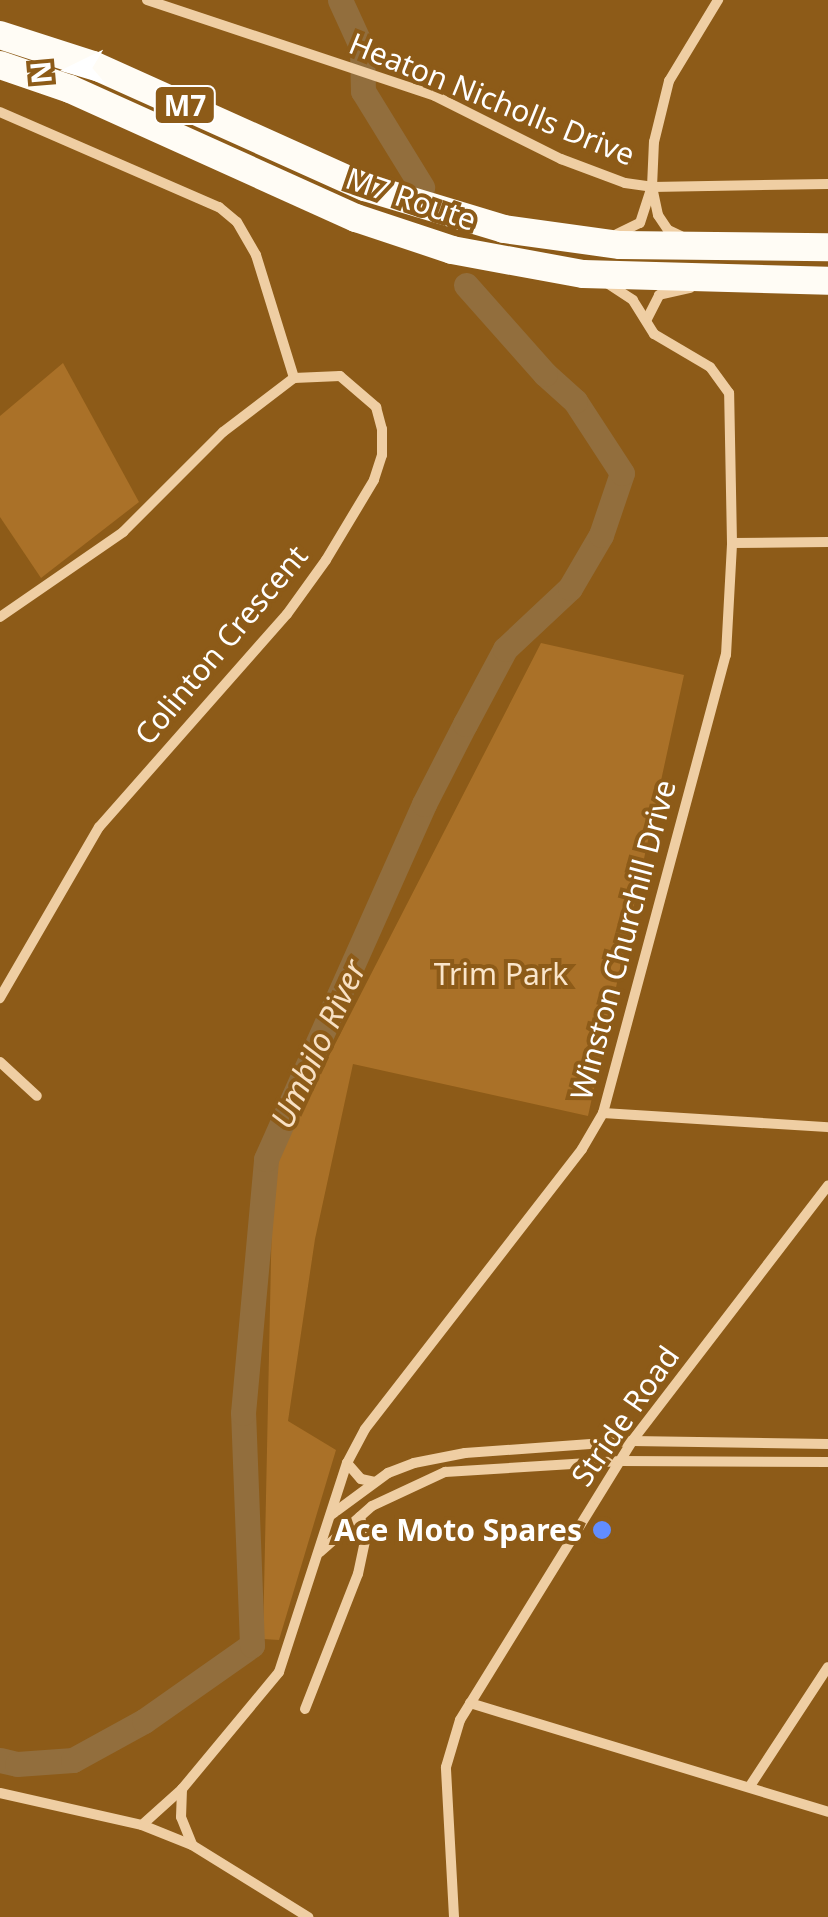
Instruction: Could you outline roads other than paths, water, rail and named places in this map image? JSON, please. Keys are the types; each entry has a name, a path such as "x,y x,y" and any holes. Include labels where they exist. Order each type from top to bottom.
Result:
{"highway":[{"name":"M7 Route","path":"0,35 93,65 366,187 504,230 583,240 828,247"},
{"name":"M7 Route","path":"0,66 70,88 356,218 452,250 582,274 828,281"}],"street":[{"name":"Heaton Nicholls Drive","path":"146,0 436,96 561,159 626,184 652,188 828,184"},
{"path":"583,240 635,228 644,214 652,188 654,142 669,81 718,0"},
{"path":"0,112 219,207 236,222 256,254 294,378 222,432 123,532 0,618"},
{"path":"652,188 658,215 668,230 736,246"},
{"name":"Winston Churchill Drive","path":"142,1824 182,1789 279,1672 347,1464 365,1428 571,1164 603,1114 726,654 732,543 729,393 710,367 654,334 648,320 624,292 582,274"},
{"path":"648,320 659,295 735,280"},
{"name":"Colinton Crescent","path":"0,998 99,828 287,614 374,480 382,454 382,429 376,407 340,376 294,378"},
{"path":"732,543 828,542"},
{"path":"0,1062 37,1096"},
{"path":"603,1114 828,1127"},
{"name":"Stride Road","path":"454,1917 446,1767 452,1734 632,1441 828,1186"},
{"path":"330,1515 375,1482 414,1463 466,1454 632,1441 828,1444"},
{"path":"320,1552 395,1493 445,1472 621,1461 828,1462"},
{"path":"347,1464 361,1479 375,1482"},
{"path":"305,1709 358,1574 365,1540 360,1517"},
{"path":"750,1786 828,1667"},
{"path":"470,1703 828,1812"},
{"path":"182,1789 181,1817 192,1845"},
{"path":"0,1793 142,1824 192,1845 308,1917"}],"waterway":[{"name":"Umbilo River","path":"340,0 362,48 363,91 422,187"},
{"name":"Umbilo River","path":"0,1760 17,1764 73,1760 144,1721 252,1645 243,1413 266,1159 424,804 465,724 505,649 570,588 601,535 622,473 575,401 545,374 466,285"}],"place":[{"name":"Ace Moto Spares","path":"602,1530"}],"park label":[{"name":"Trim Park","path":"501,974"}]}
